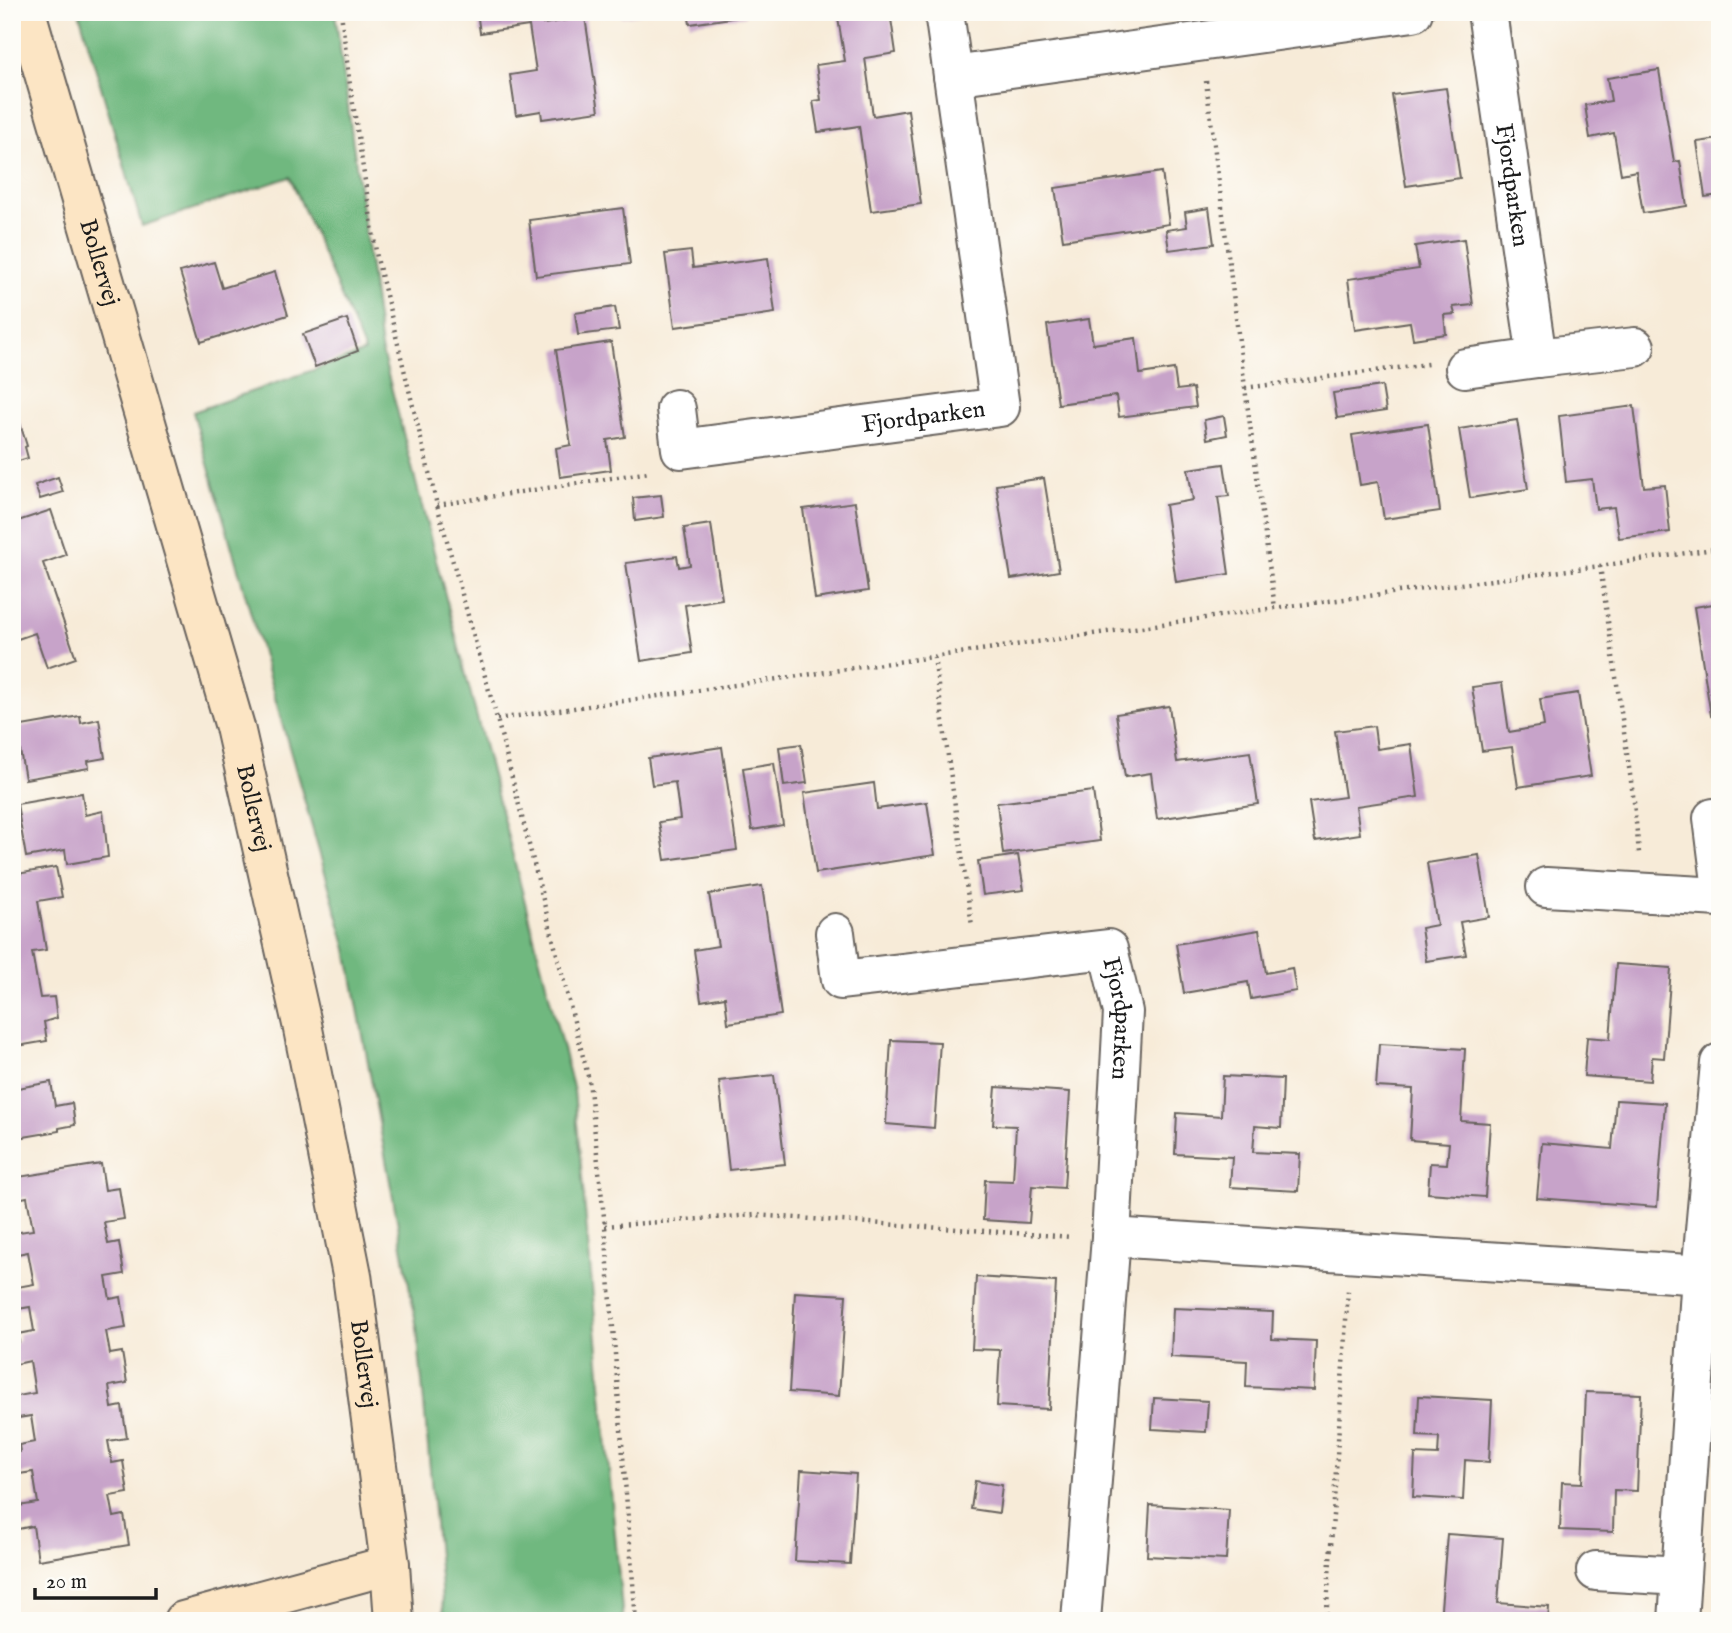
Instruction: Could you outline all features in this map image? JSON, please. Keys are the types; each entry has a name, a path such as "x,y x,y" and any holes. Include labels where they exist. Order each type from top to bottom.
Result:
{"main road":[{"name":"Bollervej","path":"26,12 235,727 302,1024 352,1275 390,1565 394,1621"},
{"path":"183,1621 390,1565"}],"street":[{"name":"Fjordparken","path":"681,449 1000,407 944,12"},
{"path":"953,76 1413,12"},
{"name":"Fjordparken","path":"1487,12 1537,358"},
{"path":"1465,368 1635,347"},
{"path":"676,409 681,449"},
{"path":"1713,818 1720,874"},
{"path":"1546,887 1720,897"},
{"name":"Fjordparken","path":"835,933 841,980 1108,949 1123,1012 1111,1237 1081,1621"},
{"path":"1678,1621 1710,1275 1720,1063"},
{"path":"1111,1237 1710,1275"},
{"path":"1596,1570 1681,1576"}],"path":[{"path":"341,12 377,258 437,505 498,719 589,1080 606,1226 636,1621"},
{"path":"1199,42 1275,608"},
{"path":"1245,388 1440,362 1465,368"},
{"path":"437,505 659,471 681,449"},
{"path":"498,719 1275,608 1720,548"},
{"path":"1600,566 1634,802 1642,876 1641,892"},
{"path":"934,657 976,964"},
{"path":"606,1226 754,1215 1111,1237"},
{"path":"1326,1621 1348,1286 1347,1251"}],"green space":[{"path":"79,12 335,12 381,348 574,1091 623,1621 444,1621 417,1328 347,949 193,412 365,352 290,177 142,226"}],"building":[{"path":"477,12 541,12 543,24 585,17 599,111 542,119 541,111 516,115 510,75 536,71 529,26 480,33"},
{"path":"620,12 639,12 640,14 621,17"},
{"path":"688,12 745,12 745,16 690,24"},
{"path":"837,12 890,12 896,53 865,58 873,116 908,110 921,204 871,211 859,126 818,132 813,101 821,100 816,65 845,61"},
{"path":"1659,70 1674,162 1680,161 1687,206 1643,213 1636,171 1621,174 1614,133 1590,138 1585,105 1611,101 1607,78"},
{"path":"1446,88 1460,178 1406,186 1392,95"},
{"path":"1720,139 1720,195 1705,197 1697,142"},
{"path":"1162,172 1169,224 1063,240 1055,188"},
{"path":"623,208 630,264 536,276 529,220"},
{"path":"1209,208 1214,244 1169,250 1166,230 1187,227 1185,212"},
{"path":"1464,239 1473,305 1453,307 1455,314 1444,315 1446,334 1413,339 1410,322 1355,330 1348,279 1419,269 1415,246"},
{"path":"691,251 693,268 768,258 775,313 675,327 665,254"},
{"path":"214,262 222,288 275,272 288,315 201,342 180,272"},
{"path":"615,307 619,330 578,335 575,313"},
{"path":"347,319 358,351 315,367 303,334"},
{"path":"1089,319 1093,344 1136,338 1140,374 1174,369 1177,390 1193,388 1196,407 1119,417 1116,396 1058,404 1047,325"},
{"path":"611,342 625,437 607,440 611,470 560,477 556,448 571,445 556,350"},
{"path":"1382,386 1386,411 1337,418 1333,393"},
{"path":"12,398 27,446 28,458 12,463"},
{"path":"1634,406 1644,487 1665,485 1670,532 1619,538 1614,507 1596,509 1592,479 1566,482 1559,416"},
{"path":"1224,416 1227,435 1207,439 1204,420"},
{"path":"1517,420 1528,489 1470,498 1459,429"},
{"path":"1428,424 1440,511 1384,519 1378,482 1360,485 1352,435"},
{"path":"1224,464 1229,496 1218,497 1229,574 1176,582 1165,505 1193,500 1188,469"},
{"path":"58,477 63,492 40,499 35,485"},
{"path":"1044,478 1059,571 1011,579 996,485"},
{"path":"661,495 664,517 635,521 633,498"},
{"path":"855,502 868,591 815,599 803,509"},
{"path":"51,510 66,555 43,563 76,658 47,668 35,633 12,641 12,523"},
{"path":"711,524 722,599 685,605 692,653 641,661 626,563 677,556 679,567 690,565 684,528"},
{"path":"1720,603 1720,714 1711,716 1694,607"},
{"path":"1502,683 1509,732 1544,726 1540,699 1578,693 1591,776 1518,787 1512,747 1482,751 1472,687"},
{"path":"1169,706 1177,762 1250,752 1258,804 1157,819 1151,773 1125,777 1116,714"},
{"path":"80,716 81,723 99,719 105,758 88,761 89,768 25,779 16,727"},
{"path":"1374,726 1377,749 1411,744 1418,797 1356,806 1360,834 1315,841 1309,802 1345,797 1335,731"},
{"path":"14,739 17,760 12,760"},
{"path":"801,744 807,783 784,786 779,747"},
{"path":"722,747 737,850 665,860 659,822 680,819 675,782 652,785 648,758"},
{"path":"774,763 783,825 752,830 743,768"},
{"path":"874,783 877,809 927,802 935,855 816,873 804,793"},
{"path":"1093,791 1100,841 1003,854 997,803"},
{"path":"82,793 85,815 103,811 108,857 67,864 65,850 26,857 17,804"},
{"path":"1018,855 1024,890 983,895 978,861"},
{"path":"1479,855 1489,917 1460,922 1466,955 1426,961 1421,928 1437,925 1427,863"},
{"path":"56,867 62,897 38,901 46,950 32,952 40,998 54,997 57,1018 44,1022 47,1041 12,1047 12,875"},
{"path":"762,886 781,1015 728,1023 725,997 701,1001 694,950 718,946 709,894"},
{"path":"1259,930 1266,973 1292,968 1296,991 1251,999 1248,982 1184,993 1176,944"},
{"path":"1616,964 1671,968 1664,1058 1652,1057 1650,1081 1584,1076 1587,1037 1610,1039"},
{"path":"891,1040 940,1042 934,1128 886,1124"},
{"path":"1379,1044 1465,1049 1461,1121 1490,1123 1485,1197 1428,1193 1430,1163 1447,1164 1449,1143 1410,1140 1413,1089 1376,1087"},
{"path":"774,1075 785,1164 729,1170 719,1081"},
{"path":"1223,1076 1283,1079 1281,1128 1255,1126 1253,1152 1300,1154 1298,1191 1230,1187 1232,1157 1175,1154 1177,1113 1221,1116"},
{"path":"51,1082 55,1106 72,1103 75,1125 59,1128 59,1131 12,1139 12,1089"},
{"path":"996,1087 1070,1092 1064,1188 1032,1186 1029,1223 983,1220 985,1180 1013,1181 1016,1126 993,1125"},
{"path":"1616,1100 1665,1103 1657,1207 1537,1198 1542,1143 1612,1149"},
{"path":"101,1164 105,1190 119,1188 124,1219 104,1222 108,1244 119,1242 124,1274 106,1277 110,1299 121,1297 126,1328 106,1331 110,1354 122,1352 127,1383 109,1386 112,1408 122,1406 127,1438 108,1441 112,1463 123,1461 128,1493 110,1496 114,1517 124,1515 129,1545 38,1560 33,1526 12,1528 12,1507 38,1503 33,1472 12,1475 12,1453 20,1452 19,1445 35,1442 31,1416 12,1419 12,1397 35,1393 30,1361 12,1365 12,1343 19,1342 18,1334 34,1331 30,1307 12,1310 12,1288 34,1284 28,1252 12,1255 12,1233 33,1230 27,1197 12,1200 12,1178"},
{"path":"976,1277 1056,1282 1049,1409 997,1406 1000,1350 972,1349"},
{"path":"795,1292 846,1295 839,1396 789,1392"},
{"path":"1173,1308 1273,1312 1272,1339 1316,1341 1314,1390 1246,1387 1247,1361 1171,1357"},
{"path":"1586,1392 1641,1394 1637,1491 1614,1490 1613,1532 1560,1530 1562,1482 1582,1483"},
{"path":"1419,1396 1492,1400 1489,1462 1465,1460 1463,1500 1413,1497 1415,1454 1438,1455 1439,1437 1417,1436"},
{"path":"1154,1398 1208,1401 1206,1432 1152,1429"},
{"path":"801,1470 856,1474 850,1564 795,1561"},
{"path":"975,1481 1002,1485 999,1513 971,1509"},
{"path":"1150,1505 1229,1510 1226,1560 1147,1556"},
{"path":"1447,1534 1503,1538 1498,1603 1549,1607 1548,1621 1440,1621"}]}
